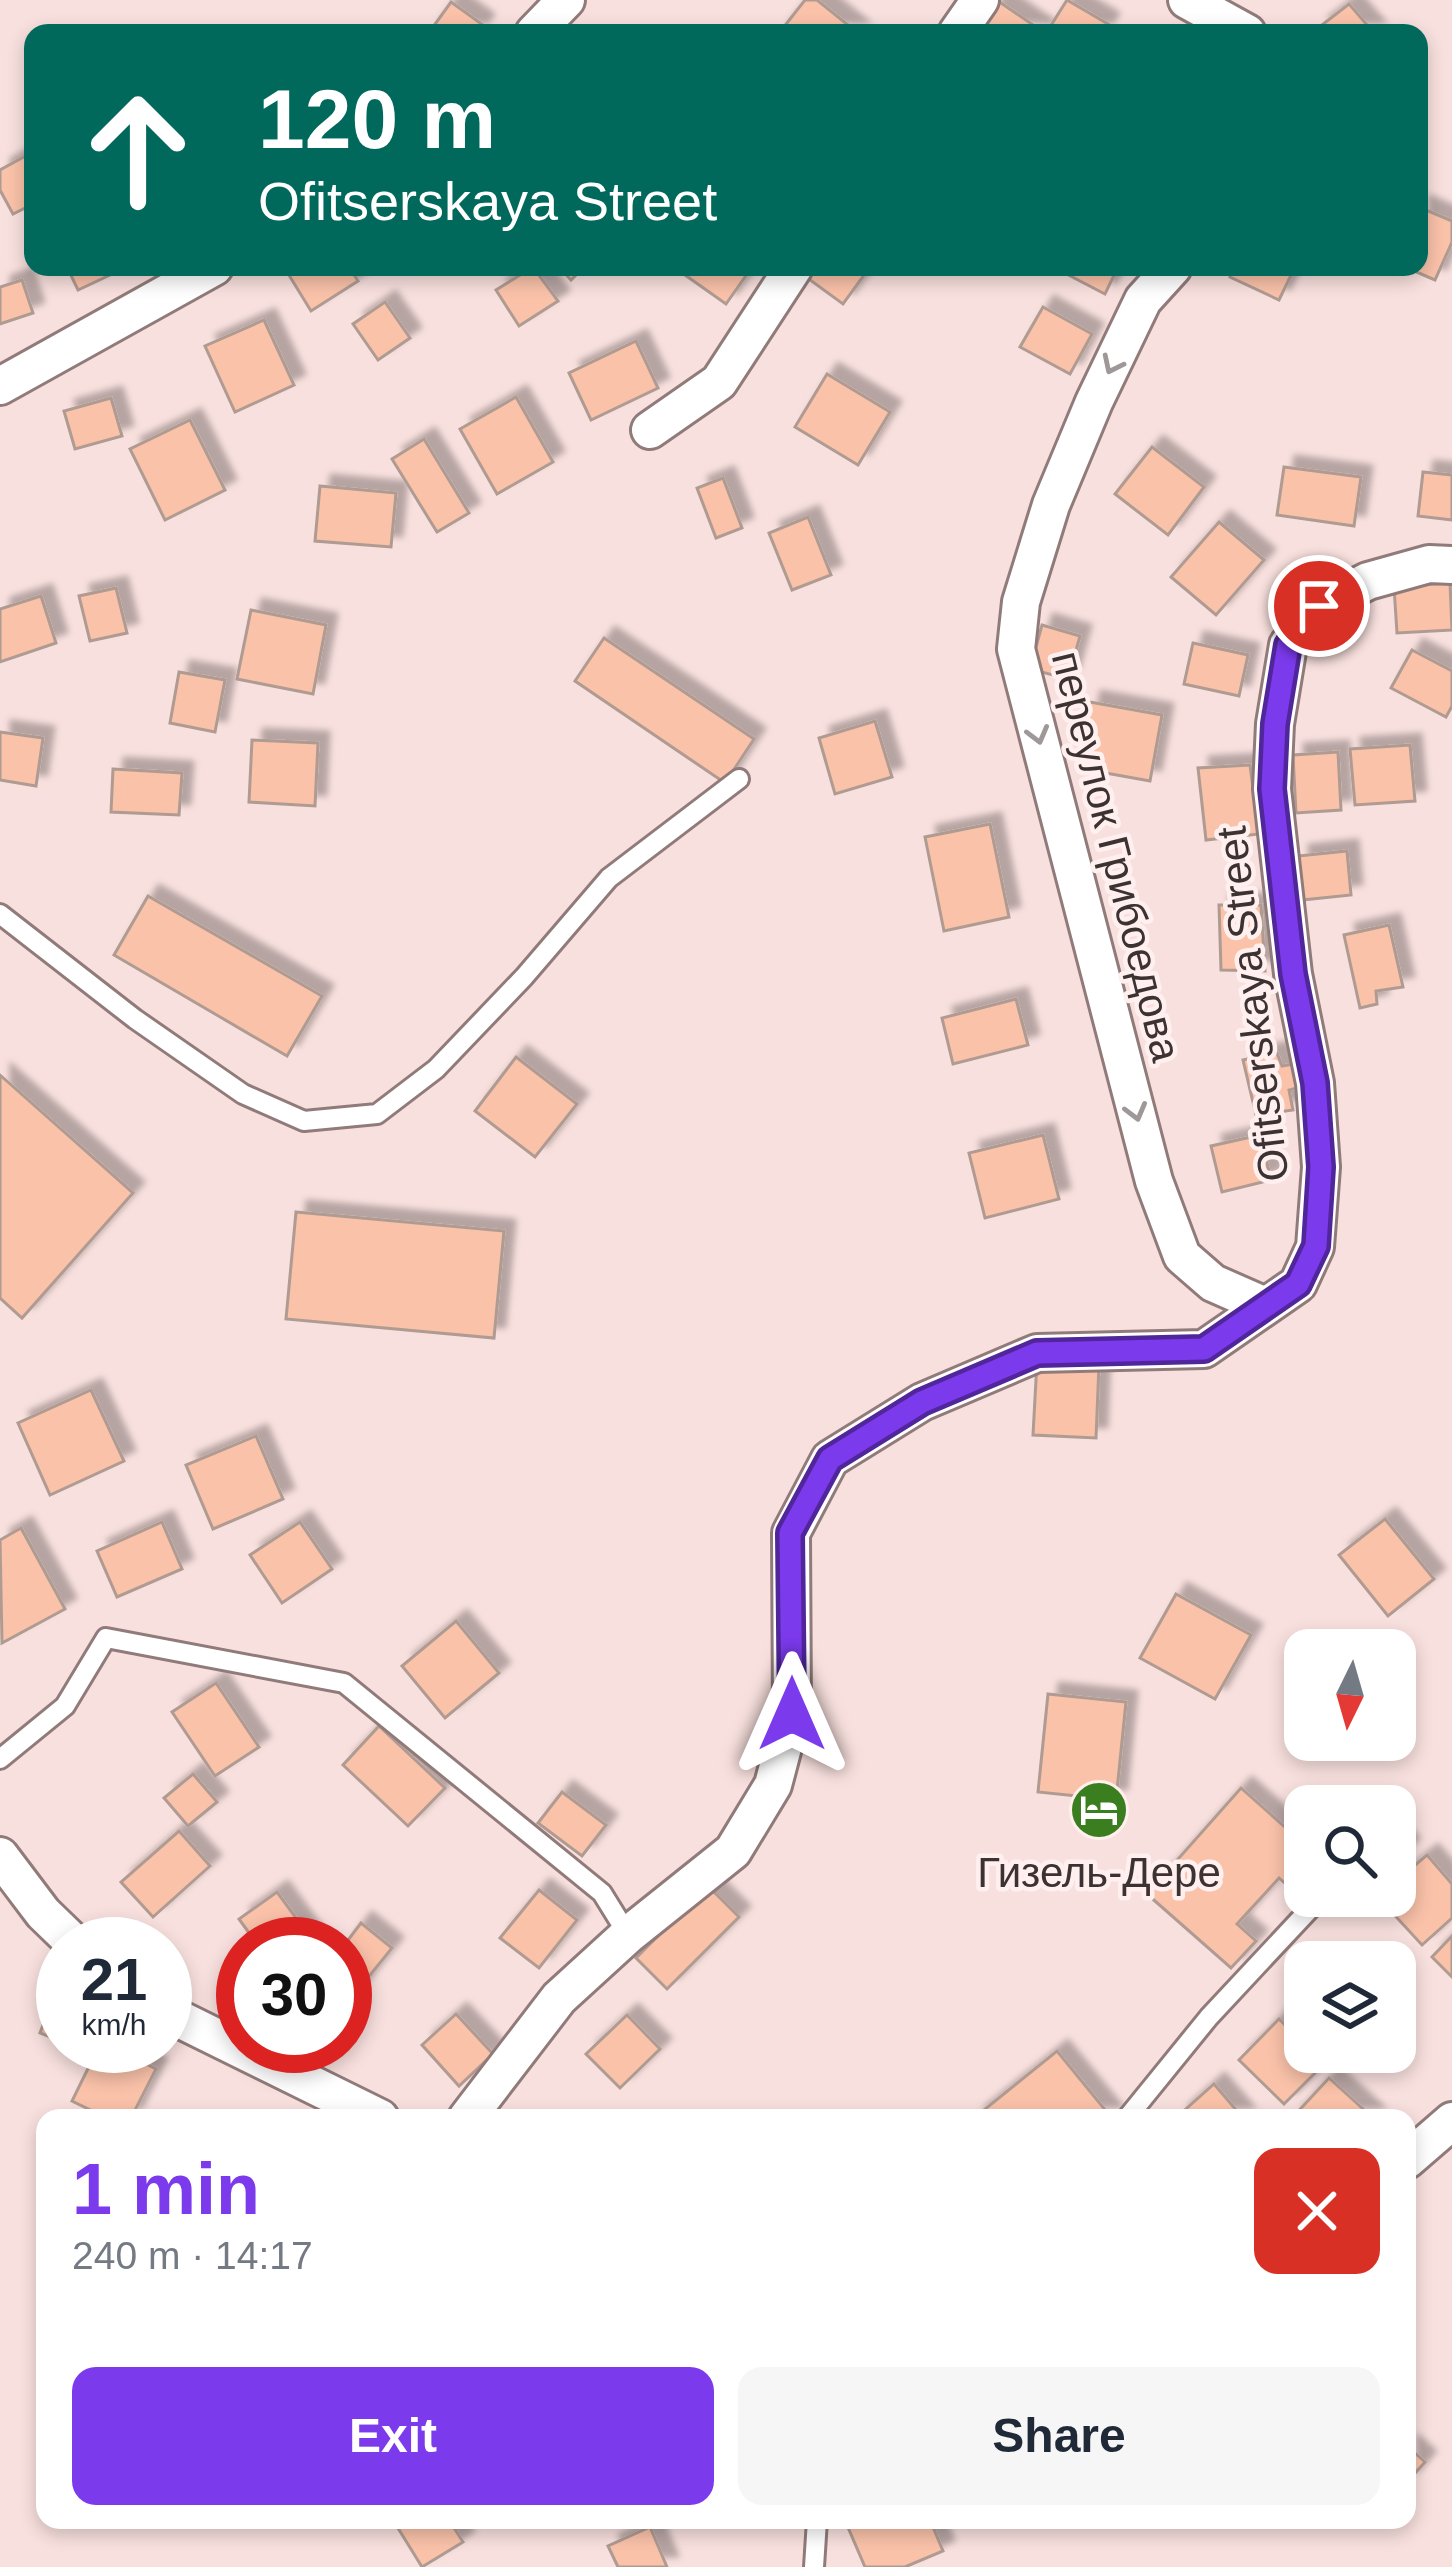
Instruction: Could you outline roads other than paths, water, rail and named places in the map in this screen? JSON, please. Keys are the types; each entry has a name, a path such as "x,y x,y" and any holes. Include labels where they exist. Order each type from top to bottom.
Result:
{"street":[{"path":"543,24 566,0"},
{"path":"1187,0 1230,24"},
{"path":"0,386 198,276"},
{"path":"650,430 719,382 788,276"},
{"name":"переулок Грибоедова","path":"1165,276 1143,300 1094,403 1045,525 1021,602 1016,649 1161,1200 1182,1256 1213,1283 1263,1305"},
{"name":"Ofitserskaya Street","path":"474,2109 559,1998 733,1851 773,1785 792,1714 790,1533 830,1459 922,1402 1037,1353 1204,1349 1298,1284 1316,1246 1321,1167 1315,1083 1293,974 1272,789 1275,724 1288,645 1319,606 1368,581 1429,564 1452,565"},
{"path":"0,1856 47,1917"},
{"path":"192,2025 362,2109"},
{"path":"1416,2152 1452,2121"}],"lane":[{"path":"0,914 135,1019 243,1094 304,1121 377,1114 436,1069 609,878 739,779"},
{"path":"0,1759 65,1706 106,1638 344,1683 602,1893 628,1935"},
{"path":"1134,2109 1209,2017 1302,1917"},
{"path":"814,2567 817,2529"}],"place":[{"name":"Гизель-Дере","path":"1099,1810"}]}
